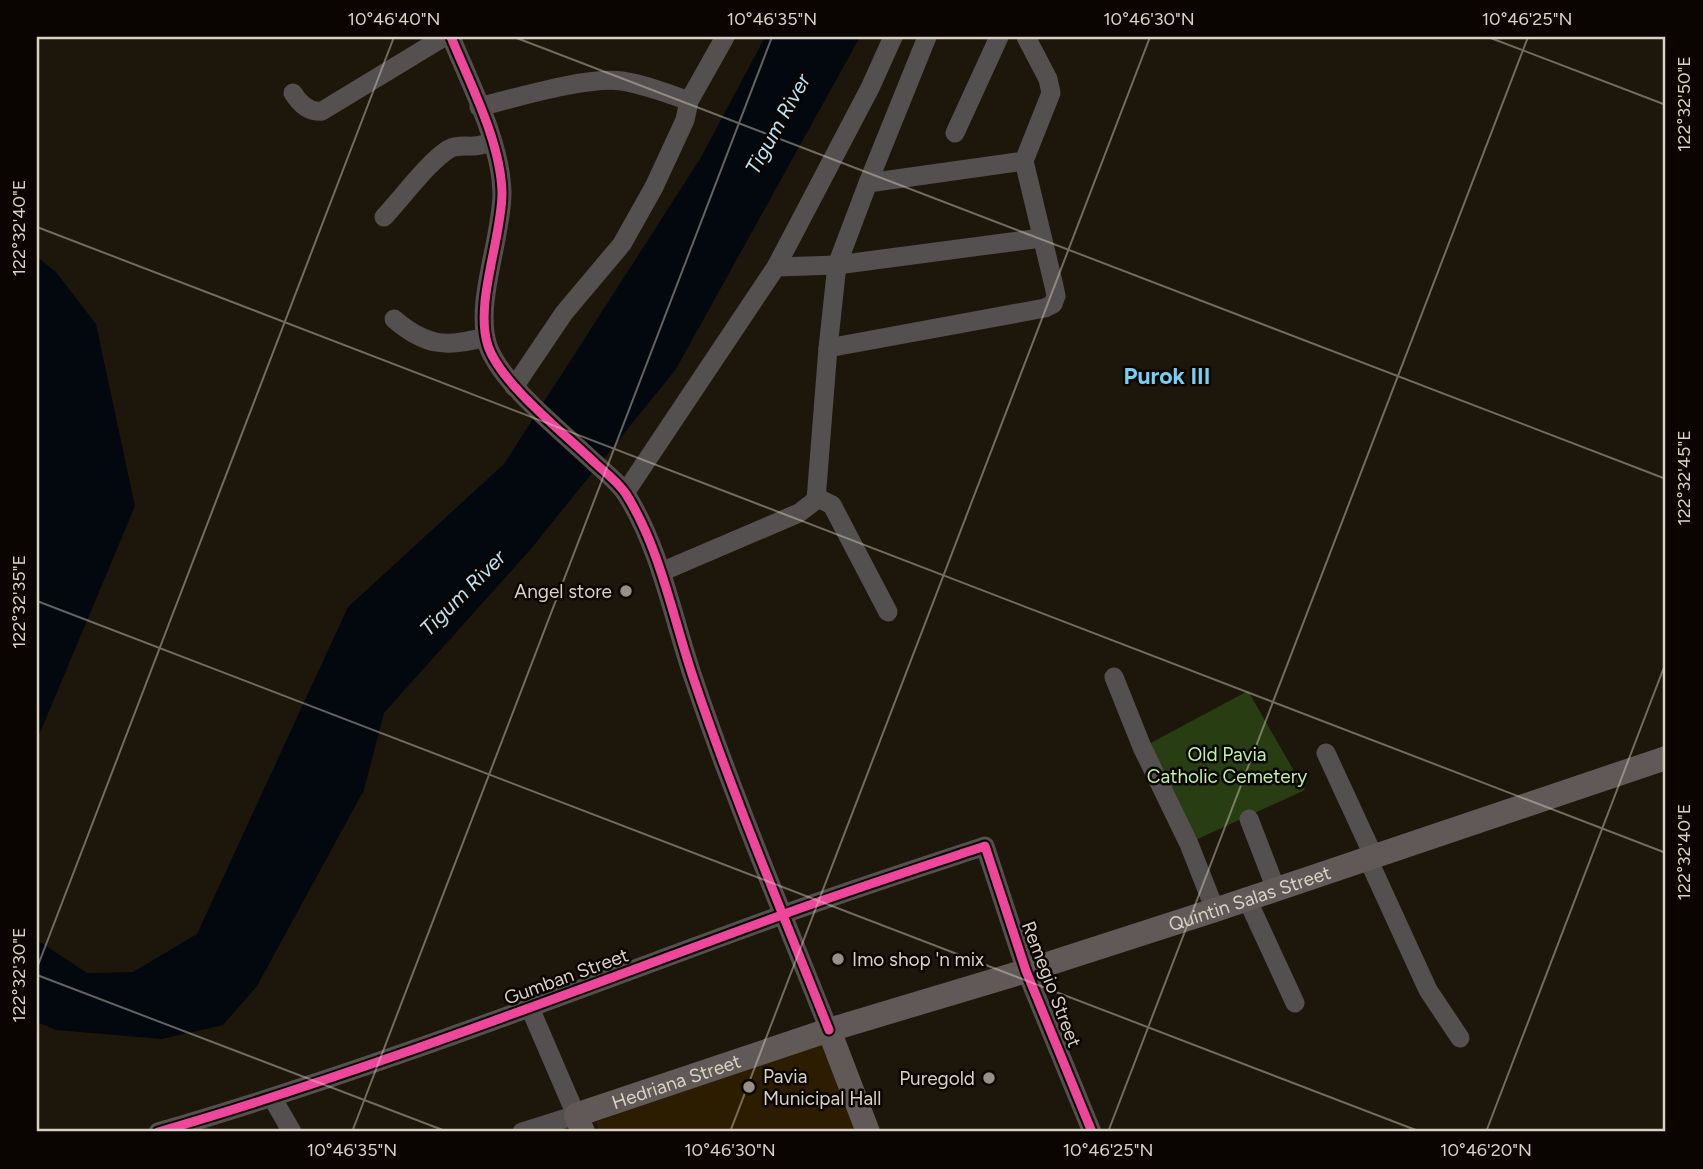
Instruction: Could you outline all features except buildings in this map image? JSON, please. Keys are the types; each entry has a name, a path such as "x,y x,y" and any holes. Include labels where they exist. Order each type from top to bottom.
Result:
{"main road":[{"name":"Quintin Salas Street","path":"830,1030 1247,900 1666,758"},
{"name":"Hedriana Street","path":"579,1124 830,1030"},
{"path":"830,1030 868,1132"}],"street":[{"path":"293,93 300,104 316,112 323,111 444,37"},
{"path":"451,37 492,141 500,173 502,195 485,305 485,337 496,365 519,391 622,489 660,572 694,680 783,915 830,1030"},
{"path":"519,391 564,313 622,244 654,187 685,120 689,101 725,37"},
{"path":"622,489 776,267 870,89 893,37"},
{"path":"660,572 799,513 816,497 837,265 927,37"},
{"path":"955,133 999,37"},
{"path":"828,348 1045,308 1053,304 1056,296 1024,161 1051,93 1048,79 1026,37"},
{"path":"479,107 578,84 619,80 657,89 689,101"},
{"path":"384,217 450,149 458,146 480,148 492,141"},
{"path":"868,183 1024,161"},
{"path":"776,267 837,265 1041,238"},
{"path":"394,319 418,337 432,342 456,344 485,337"},
{"path":"816,497 832,505 888,612"},
{"path":"1114,677 1142,747 1189,844 1215,910"},
{"path":"1325,753 1428,990 1460,1038"},
{"path":"1249,819 1276,890"},
{"name":"Gumban Street","path":"158,1132 273,1099 783,915 985,846"},
{"name":"Remegio Street","path":"985,846 1026,971 1092,1132"},
{"path":"1247,900 1295,1003"},
{"path":"530,1008 579,1124"},
{"path":"273,1099 292,1132"},
{"name":"Hedriana Street","path":"522,1132 579,1124"}],"shaded area":[{"path":"830,1040 863,1132 600,1132 596,1122"}],"green space":[{"name":"Old Pavia Catholic Cemetery","path":"1248,691 1305,790 1191,842 1145,746"}],"water":[{"name":"Tigum River","path":"765,37 860,37 676,369 530,550 384,713 364,790 257,986 223,1025 162,1039 56,1030 37,1022 37,940 87,973 133,972 197,934 348,607 504,464 700,159"},
{"path":"37,257 56,272 96,324 135,506 37,740"}],"cycle path":[{"path":"451,37 483,114 500,174 501,211 484,311 488,346 495,361 520,392 615,481 638,516 657,561 694,680 726,768 829,1030"},
{"path":"158,1132 393,1057 805,907 985,846 1026,971 1092,1132"}],"place":[{"name":"Angel store","path":"626,591"},
{"name":"Imo shop 'n mix","path":"838,959"},
{"name":"Puregold","path":"989,1078"},
{"name":"Pavia Municipal Hall","path":"749,1087"}],"district":[{"name":"Purok III","path":"1167,376"}]}
